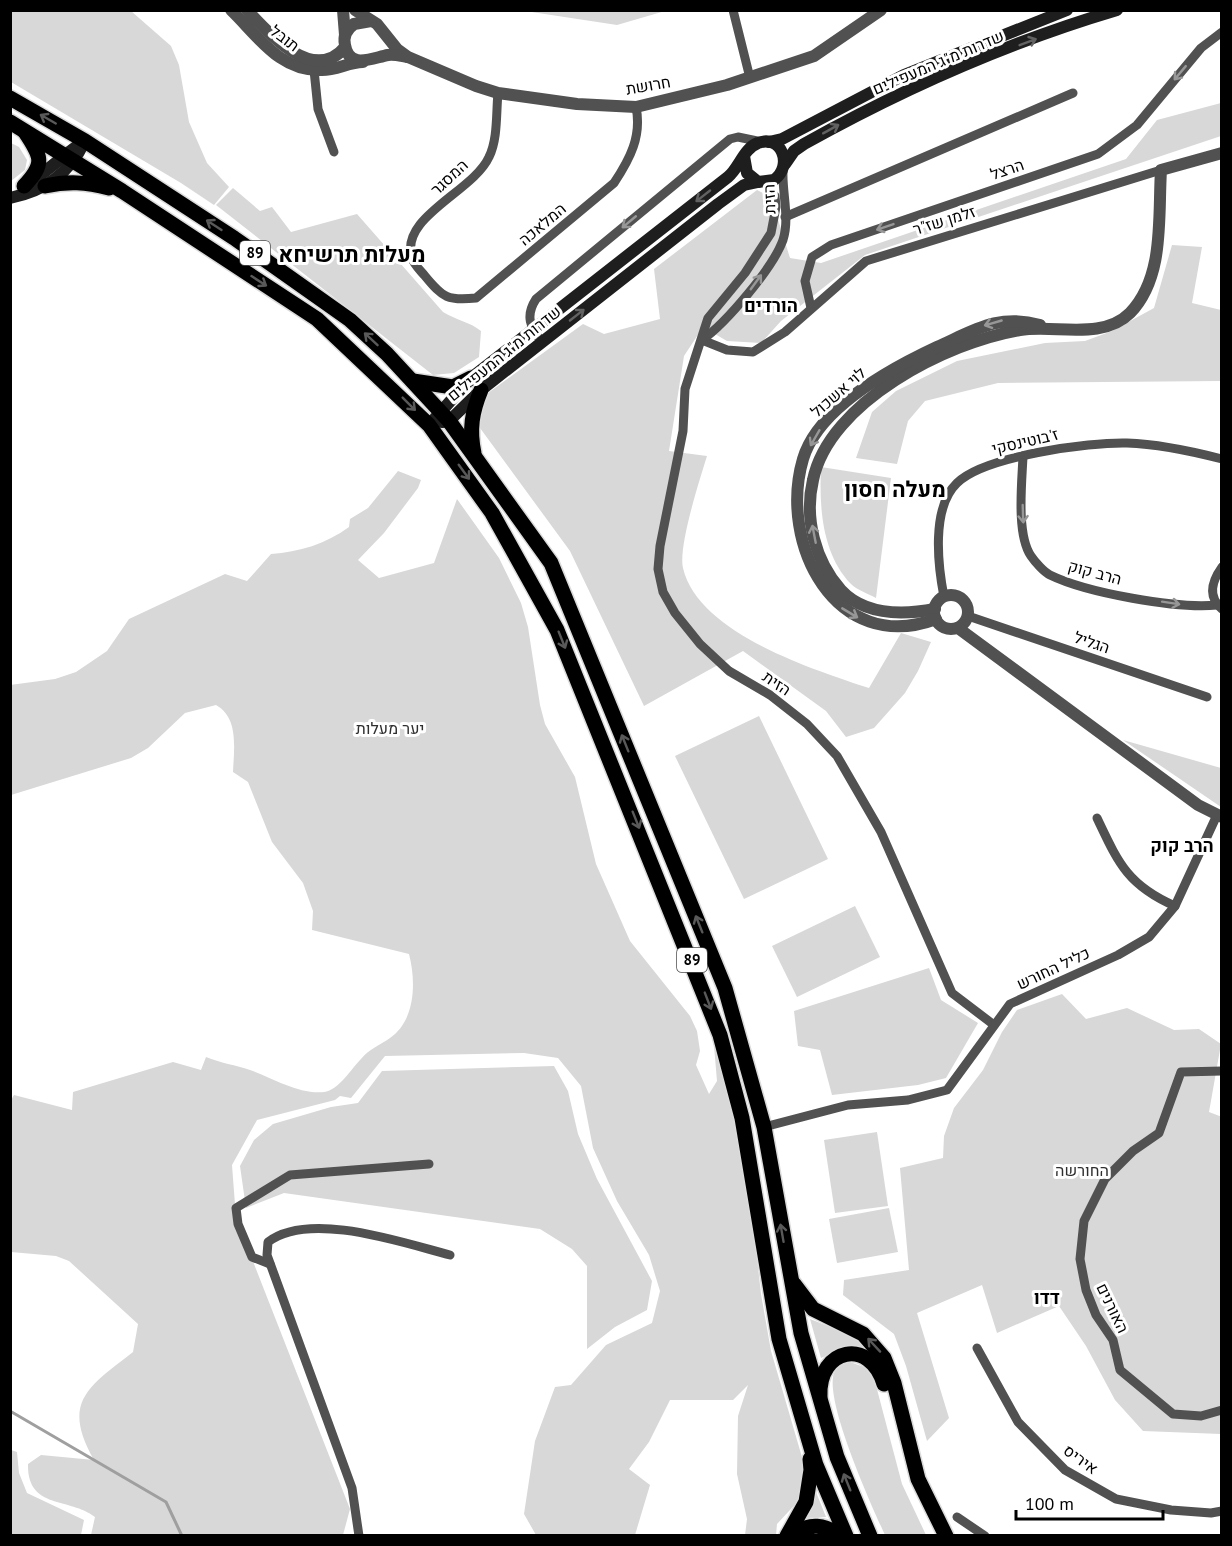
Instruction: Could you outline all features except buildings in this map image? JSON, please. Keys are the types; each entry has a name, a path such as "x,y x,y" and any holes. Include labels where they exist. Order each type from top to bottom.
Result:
{"highway":[{"name":"89","path":"10,98 85,141 234,238 350,320 444,415 551,563 724,988 764,1127 801,1333 844,1475 870,1536"},
{"name":"89","path":"17,126 70,157 317,319 362,358 429,425 492,513 557,630 712,1013 742,1118 778,1338 806,1436 846,1536"},
{"path":"17,126 40,159 38,168 17,189"},
{"path":"45,186 64,182 85,182 122,191"},
{"path":"412,381 453,387 476,384 471,423 476,459"},
{"path":"789,1274 813,1310 863,1334 884,1358 894,1383 918,1479 946,1536"},
{"path":"821,1405 823,1378 835,1358 850,1353 861,1355 876,1366 885,1386 910,1482 935,1536"},
{"path":"788,1536 802,1511 808,1493 811,1470 806,1436"},
{"path":"796,1536 806,1528 813,1526 827,1528 839,1536"}],"main road":[{"name":"שדרות מ\"ג המעפילים","path":"766,142 782,139 904,75 1067,10"},
{"name":"שדרות מ\"ג המעפילים","path":"784,168 790,156 804,144 910,89 996,54 1116,10"},
{"path":"17,189 70,157 85,141"},
{"path":"766,142 781,150 784,168 774,180 761,182 747,173 744,156 756,144 766,142"},
{"name":"שדרות מ\"ג המעפילים","path":"429,425 444,415 532,330 728,177 744,156"},
{"path":"10,198 45,186 61,176 70,157"},
{"name":"שדרות מ\"ג המעפילים","path":"476,384 542,342 737,190 761,182"}],"street":[{"name":"תובל","path":"231,10 275,55 300,68 314,70 370,61"},
{"name":"תובל","path":"247,10 282,46 303,57 315,59 334,57 345,43"},
{"path":"343,10 345,43 352,57 370,61 384,51 385,34 372,21 355,10"},
{"path":"733,10 750,78"},
{"name":"חרושת","path":"370,61 387,55 408,57 498,93 577,104 636,107 750,78 814,56 875,12"},
{"path":"345,43 354,24 372,21"},
{"name":"הרצל","path":"811,308 805,281 812,256 831,245 1098,154 1137,125 1201,48 1221,32"},
{"name":"חרושת","path":"385,34 408,57"},
{"path":"314,70 318,110 334,152"},
{"name":"המסגר","path":"422,272 412,260 409,242 417,225 474,178 489,157 498,93"},
{"path":"785,217 1073,93"},
{"name":"המלאכה","path":"422,272 438,292 453,300 476,298 614,183 628,162 636,140 639,121 636,107"},
{"path":"542,342 532,330 529,312 536,299 721,145 738,137 766,142"},
{"name":"זלמן שז\"ר","path":"702,340 727,350 753,352 785,332 866,261 1221,153"},
{"name":"הזית","path":"702,340 722,326 758,281 783,240 784,168"},
{"name":"לוי אשכול","path":"935,614 912,626 862,620 840,607 818,580 804,546 799,488 803,458 820,428 841,407 896,366 983,326 1002,320 1020,319 1050,328 1108,326 1129,314 1147,291 1155,265 1161,170"},
{"name":"הזית","path":"761,182 775,196 771,233 745,273 708,318 685,389 681,442 660,546 658,569 663,592 675,613 700,644 729,670 770,695 807,724 837,756 881,832 952,993 994,1025"},
{"name":"ז'בוטינסקי","path":"944,597 938,555 939,529 956,483 975,470 1023,456 1063,448 1127,443 1156,446 1221,459"},
{"name":"הרב קוק","path":"1023,456 1024,535 1030,555 1048,575 1111,593 1195,607 1219,607"},
{"path":"1219,607 1212,593 1214,578 1221,567"},
{"path":"958,628 968,616 967,605 960,598 944,597 935,614 943,627 958,628 1198,805 1219,816"},
{"name":"הגליל","path":"968,616 1207,697"},
{"name":"כליל החורש","path":"764,1127 848,1105 908,1100 947,1090 1010,1004 1136,946 1149,937 1175,906 1219,816"},
{"path":"1097,818 1118,864 1138,885 1175,906"},
{"name":"האורנים","path":"1221,1071 1181,1072 1160,1133 1133,1151 1105,1179 1084,1221 1080,1259 1086,1290 1096,1315 1113,1340 1120,1370 1173,1414 1201,1416 1221,1410"},
{"path":"270,1264 252,1257 238,1224 237,1208 263,1191 290,1175 429,1164"},
{"path":"359,1536 352,1488 270,1264 267,1255 268,1242 278,1234 300,1230 376,1236 450,1255"},
{"name":"איריס","path":"977,1348 1018,1422 1065,1470 1116,1499 1171,1510 1211,1513 1221,1511"},
{"path":"353,1536 357,1515"},
{"path":"957,1517 985,1536"}],"green space":[{"path":"11,10 131,11 171,46 179,65 189,122 207,163 229,187 214,205 11,82"},
{"path":"525,11 665,11 617,25"},
{"path":"1221,103 1221,136 865,255 781,321 761,343 727,341 703,327 684,356 669,451 707,456 690,512 682,558 683,568 693,591 710,612 733,630 760,645 789,659 869,688 901,633 931,642 905,693 874,728 846,737 826,711 743,651 644,706 570,551 480,428 482,407 488,393 583,324 604,334 660,319 654,269 757,190 771,197 790,258 821,263 1126,159 1157,120"},
{"path":"11,143 19,147 27,160 25,170 11,181"},
{"path":"233,188 260,211 272,207 291,232 357,214 443,312 481,331 479,357 454,373 433,375 216,205"},
{"path":"1172,245 1202,247 1192,303 1221,310 1221,381 998,383 925,401 908,421 897,464 856,458 872,412 896,391 957,361 1045,343 1085,341 1112,331 1154,308"},
{"path":"821,467 891,478 876,598 851,584 834,559 824,529"},
{"name":"יער מעלות","path":"398,471 421,480 418,488 384,533 358,560 379,578 434,563 457,499 499,558 521,603 528,627 545,724 575,777 596,864 630,941 690,1016 697,1031 700,1051 696,1065 709,1094 717,1081 713,1034 747,1168 761,1294 771,1351 804,1464 802,1497 777,1524 776,1535 745,1535 747,1519 737,1474 738,1416 748,1385 733,1400 670,1400 649,1442 629,1469 650,1485 635,1535 536,1535 524,1514 535,1441 555,1387 571,1385 606,1345 652,1323 660,1291 649,1255 617,1201 593,1148 581,1086 558,1058 524,1053 385,1056 351,1098 340,1096 335,1100 257,1120 232,1165 236,1218 350,1509 343,1535 91,1535 95,1517 85,1511 42,1496 34,1489 30,1479 28,1464 41,1455 94,1460 84,1440 80,1424 80,1410 84,1397 103,1375 133,1352 138,1324 69,1261 56,1256 11,1252 10,1102 14,1095 72,1110 73,1092 173,1062 201,1070 206,1057 250,1070 305,1091 324,1092 340,1083 368,1052 399,1030 409,1011 413,976 409,954 312,930 313,911 303,883 272,842 248,782 233,772 234,734 232,726 223,711 216,705 185,713 148,748 131,758 11,795 10,685 55,679 76,672 107,651 129,619 225,574 247,581 271,554 302,549 331,538 349,527 350,519 368,508"},
{"path":"759,716 828,859 744,899 675,756"},
{"path":"1123,740 1221,768 1221,807"},
{"path":"855,906 880,957 797,997 772,946"},
{"path":"929,968 941,1000 978,1023 946,1078 918,1085 832,1095 820,1050 798,1046 794,1011"},
{"name":"החורשה","path":"1062,994 1086,1019 1127,1008 1174,1030 1199,1029 1221,1044 1209,1112 1222,1117 1221,1434 1143,1431 1115,1400 1086,1346 1059,1306 997,1333 982,1285 917,1313 949,1418 927,1441 906,1366 894,1334 843,1295 844,1280 909,1270 900,1168 943,1158 944,1136 954,1108 983,1070 1002,1032 1017,1010"},
{"path":"554,1066 568,1091 578,1134 597,1179 652,1281 647,1310 615,1327 587,1349 587,1266 572,1249 540,1229 284,1193 246,1208 240,1166 254,1140 273,1124 331,1107 358,1103 382,1071"},
{"path":"877,1132 888,1206 835,1213 824,1140"},
{"path":"889,1208 898,1252 837,1263 829,1219"},
{"path":"810,1319 856,1337 872,1350 849,1345 821,1358"},
{"path":"850,1362 864,1367 874,1378 902,1484 926,1535 885,1535 870,1502 850,1452 835,1403 833,1384 835,1371 841,1365"},
{"path":"11,1450 17,1452 19,1473 27,1493 84,1520 81,1535 11,1535"},
{"path":"816,1492 826,1517 806,1518 812,1508"}],"waterway":[{"path":"10,1411 166,1502 182,1536"}],"district":[{"name":"מעלות תרשיחא","path":"352,254"},
{"name":"הורדים","path":"771,306"},
{"name":"מעלה חסון","path":"895,489"},
{"name":"הרב קוק","path":"1182,846"},
{"name":"דדו","path":"1047,1298"}]}
